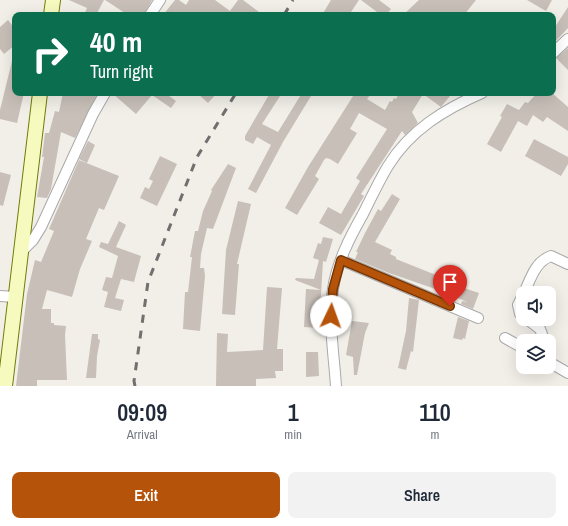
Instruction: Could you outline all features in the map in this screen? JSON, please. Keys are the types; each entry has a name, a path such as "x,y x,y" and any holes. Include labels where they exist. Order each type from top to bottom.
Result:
{"street":[{"path":"51,12 53,0"},
{"path":"152,12 160,0"},
{"path":"556,50 568,39"},
{"path":"5,386 40,96"},
{"path":"22,251 33,240 41,227 93,114 103,96"},
{"path":"336,386 331,316 333,289 341,260 351,236 389,165 405,144 431,120 461,101 474,96"},
{"path":"527,286 536,267 543,259 551,256 568,264"},
{"path":"341,260 478,318"},
{"path":"0,296 15,297"},
{"path":"536,326 540,329 542,334"},
{"path":"505,338 516,344"},
{"path":"556,366 568,373"}],"building":[{"path":"69,0 104,0 98,12 85,12 87,8"},
{"path":"105,0 152,0 146,12 123,12"},
{"path":"175,0 179,0 186,5 189,0 215,0 230,11 238,0 243,0 259,12 165,12"},
{"path":"331,0 359,0 351,12 324,12"},
{"path":"361,0 379,0 391,9 388,12 377,12"},
{"path":"419,0 476,0 466,12 406,12"},
{"path":"527,0 552,0 546,11"},
{"path":"568,7 568,28 556,41 556,25"},
{"path":"8,20 12,25 12,47 4,54 0,49 0,27"},
{"path":"568,48 568,70 556,58"},
{"path":"12,61 12,96 23,96 17,123 0,119 0,110"},
{"path":"62,96 96,96 75,138 61,132 51,189 47,198 37,197 44,157 42,157 45,133 49,133 55,111 59,112"},
{"path":"115,96 151,96 136,114"},
{"path":"153,96 169,96 176,101 171,108"},
{"path":"200,96 214,96 208,103"},
{"path":"268,96 280,96 262,124 278,132 300,96 311,96 283,142 256,193 248,189 271,145 257,137 253,144 245,140 245,136"},
{"path":"353,96 370,96 367,99 385,110 390,101 392,102 394,98 396,99 398,96 422,96 412,112 418,123 405,135 402,131 361,194 364,196 341,235 319,223 328,207 341,214 360,181 356,178 387,129 359,113 350,129 357,133 338,164 330,159 326,158 324,160 315,176 319,179 297,215 285,208 308,167"},
{"path":"426,96 450,96 441,107"},
{"path":"534,96 555,96 568,107 568,131 547,117 543,122 533,115 527,126 518,121 501,152 487,144 502,117 500,116 507,104 519,110 525,102 528,103"},
{"path":"534,139 568,157 568,164 561,176 525,156"},
{"path":"88,141 95,145 87,163 79,159"},
{"path":"160,156 177,164 157,206 140,198 145,187 149,189 153,181 149,179"},
{"path":"79,160 119,176 104,210 99,208 86,239 92,241 80,269 72,297 47,290 42,309 51,309 51,323 54,323 54,325 66,326 67,380 37,380 37,386 16,386 27,294 35,260 41,262 54,231 49,229"},
{"path":"228,164 236,168 213,229 207,228 201,254 200,268 204,268 205,276 200,331 183,329 185,292 188,292 192,257 190,257 195,231 198,231 203,211 212,191 211,190"},
{"path":"0,172 11,175 3,206 0,205"},
{"path":"392,194 400,199 375,242 392,250 390,254 396,257 396,259 441,277 440,280 479,293 473,309 461,304 462,301 467,302 444,292 389,273 355,259 358,252 356,252 378,209 381,211"},
{"path":"238,201 251,204 237,264 239,264 235,315 222,314 226,250"},
{"path":"119,221 126,225 116,247 141,256 134,282 121,279 115,298 124,300 121,311 104,307 108,292 102,290 106,277 112,278 118,256 99,247 101,242 108,244"},
{"path":"323,237 333,239 326,262 323,261 319,328 304,327 306,289 321,290 295,280 296,278 314,279 319,260 313,258 318,243 321,244"},
{"path":"267,287 282,288 277,349 283,349 283,371 275,371 276,378 256,379 256,386 216,386 217,333 228,334 227,352 263,350"},
{"path":"409,298 419,300 413,352 411,351 406,370 398,368 406,331"},
{"path":"458,317 469,321 465,339 463,338 462,340 453,338"},
{"path":"352,321 369,323 365,333 357,375 354,375 353,357 346,355"},
{"path":"92,334 98,334 98,339 100,340 97,356 96,378 86,378"},
{"path":"306,352 318,352 319,376 306,377"}],"railway":[{"path":"286,12 293,0"},
{"path":"135,386 134,381 148,282 197,157 234,96"}],"route":[{"path":"331,316 333,289 341,260 450,306"}]}
